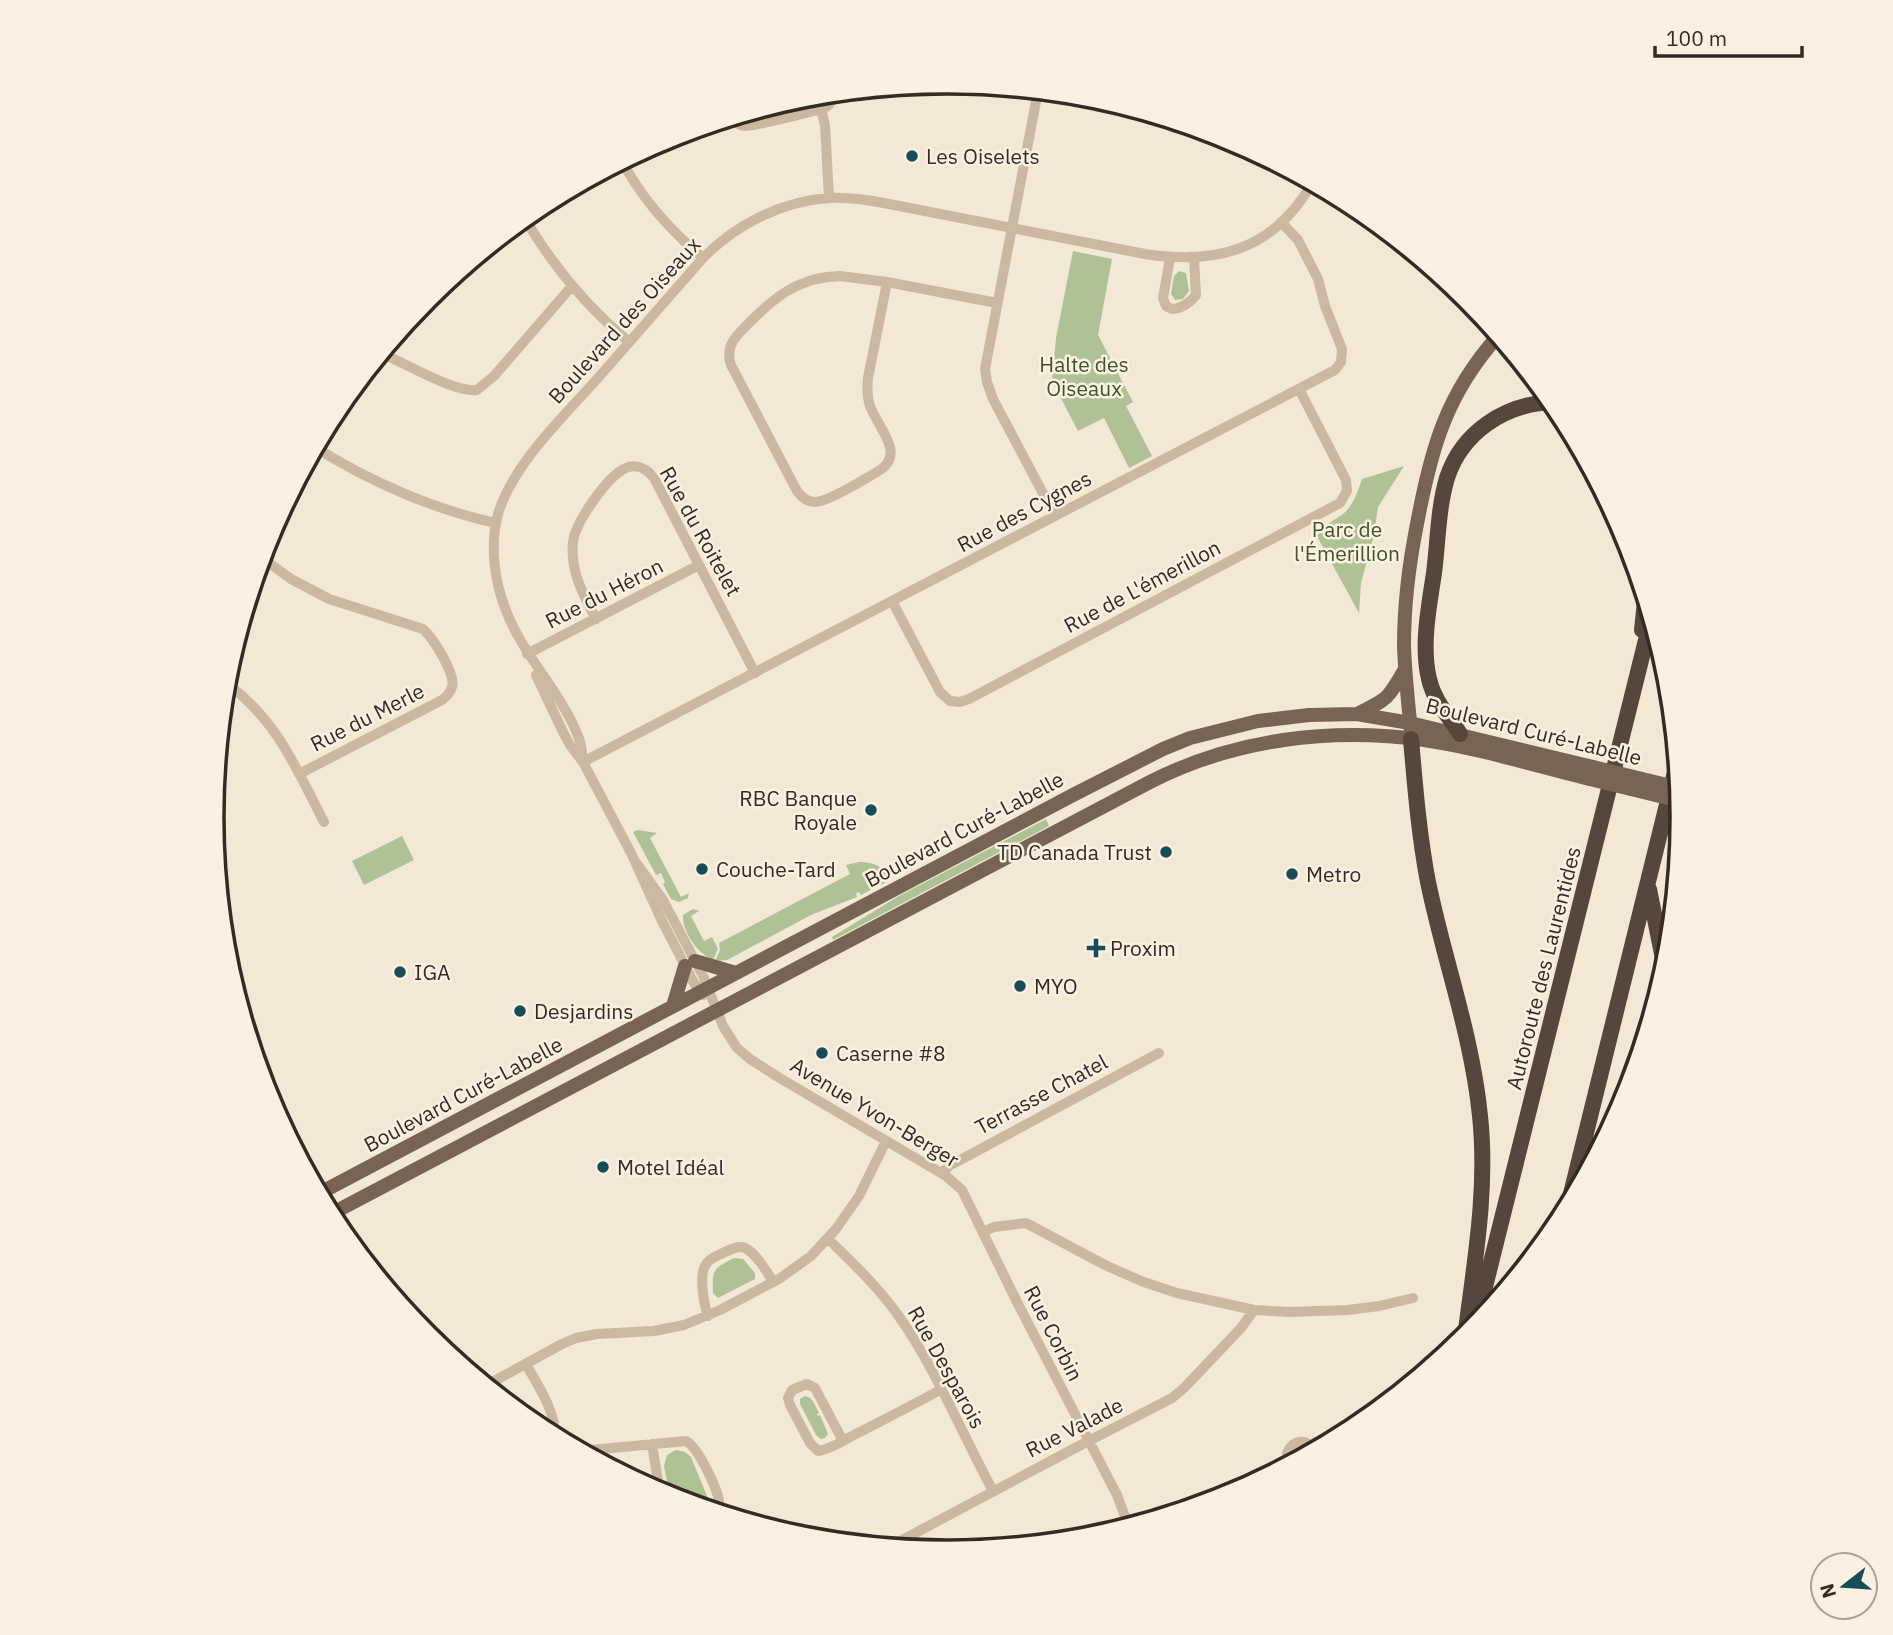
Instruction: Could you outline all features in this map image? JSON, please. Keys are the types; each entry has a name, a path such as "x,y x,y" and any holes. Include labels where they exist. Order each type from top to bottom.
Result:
{"highway":[{"path":"1460,734 1435,698 1426,660 1429,609 1447,480 1461,450 1482,427 1514,410 1539,403"},
{"path":"1635,685 1643,624"},
{"name":"Autoroute des Laurentides","path":"1481,1304 1647,637"},
{"path":"1411,731 1425,863 1432,901 1474,1066 1480,1117 1481,1196 1467,1319"},
{"path":"1576,1173 1669,794"},
{"path":"1648,882 1659,939"}],"main road":[{"path":"1411,731 1405,669 1407,582 1431,455 1441,426 1461,385 1492,343"},
{"path":"1357,714 1387,698 1405,669"},
{"name":"Boulevard Curé-Labelle","path":"327,1189 1073,795 1171,745 1211,732 1258,721 1309,715 1357,714 1448,745 1669,786"},
{"name":"Boulevard Curé-Labelle","path":"339,1210 1163,775 1195,762 1247,747 1306,737 1411,731 1460,734 1669,798"},
{"path":"673,1006 690,964 736,973"}],"street":[{"path":"1036,100 986,360 987,382 993,399 1055,516"},
{"path":"741,125 748,126 821,109 828,104"},
{"path":"821,109 825,125 830,198"},
{"path":"627,169 650,205 703,258"},
{"name":"Boulevard des Oiseaux","path":"716,1011 690,964 663,900 637,864 583,762 579,738 561,702 527,654 506,611 498,585 495,558 496,523 509,489 527,460 703,258 732,233 760,217 793,205 830,198 880,202 1136,253 1194,258 1224,254 1264,236 1296,208 1307,191"},
{"name":"Rue des Cygnes","path":"583,762 1335,370 1341,362 1343,352 1316,274 1298,240 1281,222"},
{"path":"530,227 572,286 629,342"},
{"path":"1170,258 1163,298 1166,306 1172,309 1180,308 1196,295 1194,258"},
{"path":"887,282 867,392 870,408 890,445 890,460 884,468 824,500 809,501 797,491 731,365 730,346 763,308 796,286 832,276 856,276 997,303"},
{"path":"390,357 465,390 477,390 494,376 572,286"},
{"name":"Rue de L'émerillon","path":"892,601 944,697 960,702 991,687 1340,503 1346,494 1346,480 1299,389"},
{"path":"323,452 385,485 465,515 496,523"},
{"name":"Rue du Roitelet","path":"596,619 576,578 573,539 590,505 612,478 626,468 640,467 652,475 755,673"},
{"name":"Rue du Merle","path":"270,563 297,582 329,598 423,629 433,640 452,675 450,692 442,700 299,774"},
{"name":"Rue du Héron","path":"527,654 699,565"},
{"path":"235,690 266,720 279,738 324,821"},
{"name":"Avenue Yvon-Berger","path":"716,1011 731,1040 750,1059 952,1180 962,1191 983,1232"},
{"name":"Terrasse Chatel","path":"942,1173 962,1158 1159,1052"},
{"path":"494,1381 562,1344 587,1336 654,1331 678,1326 708,1316 774,1282 801,1264 828,1240 855,1202 886,1141"},
{"path":"983,1232 994,1227 1026,1223 1141,1282 1254,1310 1338,1311 1413,1298"},
{"name":"Rue Corbin","path":"983,1232 1117,1495 1126,1518"},
{"name":"Rue Desparois","path":"828,1240 872,1284 897,1314 920,1352 993,1491"},
{"path":"708,1316 704,1298 704,1268 709,1261 726,1251 746,1248 774,1282"},
{"name":"Rue Valade","path":"904,1539 1176,1395 1241,1328 1254,1310"},
{"path":"526,1364 554,1425"},
{"path":"843,1441 813,1386 807,1384 792,1390 790,1405 813,1447 818,1451 843,1441 940,1390"},
{"path":"595,1449 682,1440 693,1445 698,1453 719,1504"},
{"path":"1287,1455 1294,1443 1308,1444"},
{"path":"652,1444 658,1480"}],"green space":[{"name":"Halte des Oiseaux","path":"1073,251 1112,259 1098,335 1133,402 1126,406 1152,456 1129,468 1104,418 1078,431 1052,381 1056,338"},
{"path":"1179,271 1186,273 1189,291 1183,299 1175,300 1171,294 1174,276"},
{"name":"Parc de l'Émerillion","path":"1404,466 1378,507 1374,535 1361,583 1359,613 1314,531 1333,521 1350,507 1362,479"},
{"path":"1046,819 1049,826 833,940 832,937 897,897"},
{"path":"638,830 657,833 650,838 681,897 689,893 688,898 679,902 671,899 661,873 656,875 633,832"},
{"path":"402,836 414,860 364,885 352,861"},
{"path":"859,862 878,866 890,880 861,895 856,893 857,897 811,915 727,960 715,961 720,950 719,943 850,874 846,865"},
{"path":"693,909 699,911 691,916 704,941 712,937 718,949 713,960 697,948 685,928 683,915"},
{"path":"734,1258 743,1259 755,1273 755,1279 718,1298 713,1293 715,1271"},
{"path":"805,1396 812,1400 818,1416 820,1415 828,1434 825,1438 821,1439 816,1435 800,1404 800,1399"},
{"path":"676,1450 691,1457 707,1499 667,1484 664,1466 667,1455"}],"place":[{"name":"Les Oiselets","path":"912,156"},
{"name":"RBC Banque Royale","path":"871,810"},
{"name":"TD Canada Trust","path":"1166,852"},
{"name":"Couche-Tard","path":"702,869"},
{"name":"Metro","path":"1292,874"},
{"name":"Proxim","path":"1096,948"},
{"name":"IGA","path":"400,972"},
{"name":"MYO","path":"1020,986"},
{"name":"Desjardins","path":"520,1011"},
{"name":"Caserne #8","path":"822,1053"},
{"name":"Motel Idéal","path":"603,1167"}]}
